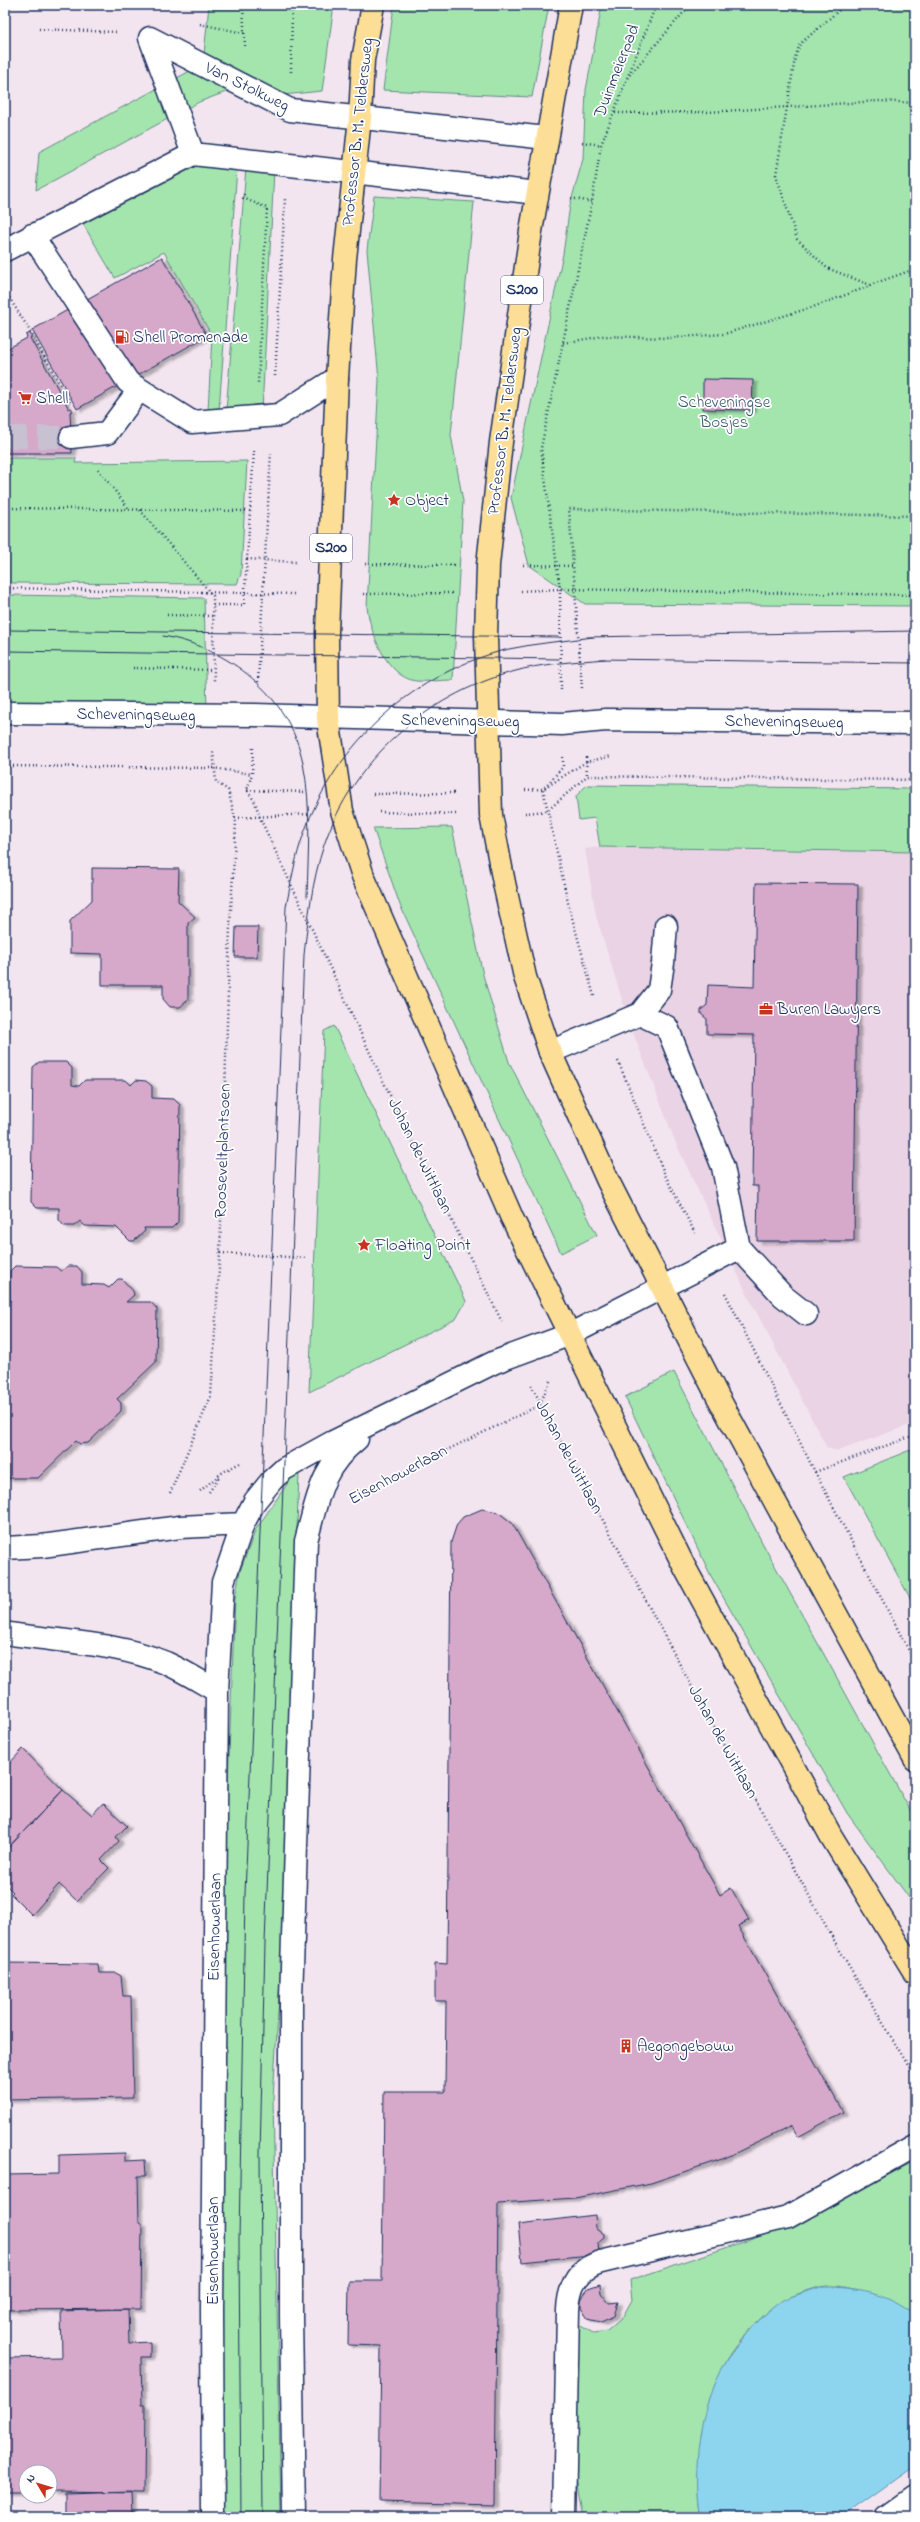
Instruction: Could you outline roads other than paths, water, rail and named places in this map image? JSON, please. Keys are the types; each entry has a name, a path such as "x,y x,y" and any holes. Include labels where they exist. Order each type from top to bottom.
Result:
{"main road":[{"name":"Professor B. M. Teldersweg","path":"328,719 328,595 331,564 337,378 353,172 360,118 363,60 373,5"},
{"name":"Professor B. M. Teldersweg","path":"488,721 488,565 501,442 537,192 571,5"},
{"name":"S200","path":"328,719 341,802 363,876 512,1218 571,1334 685,1568 831,1836 915,1973"},
{"name":"S200","path":"488,721 492,793 491,815 525,977 550,1052 608,1181 718,1397 915,1759"}],"street":[{"name":"Van Stolkweg","path":"193,154 150,38 290,110 546,138"},
{"path":"5,250 193,154 248,162 287,164 537,192"},
{"path":"32,235 77,301 128,382 192,422 265,417 287,412 337,378"},
{"path":"71,438 107,433 139,390"},
{"name":"Scheveningseweg","path":"5,713 255,715 328,719 488,721 562,724 584,721 915,723"},
{"path":"550,1052 640,1014 659,990 666,926"},
{"path":"640,1014 667,1027 723,1167 740,1248 783,1296 806,1314"},
{"path":"571,1334 740,1248"},
{"name":"Eisenhowerlaan","path":"213,2517 212,2310 217,1691 224,1582 243,1524 255,1502 272,1480 284,1470 386,1416 517,1352 571,1334"},
{"name":"Eisenhowerlaan","path":"294,2517 291,2315 291,1998 306,1541 324,1474 340,1452 386,1416"},
{"path":"5,1548 42,1546 154,1531 243,1524"},
{"path":"5,1633 89,1643 128,1652 166,1663 217,1691"},
{"path":"564,2517 569,2294 573,2282 581,2272 601,2262 788,2217 915,2146"},
{"path":"887,2517 915,2497"}],"water":[{"path":"820,2287 859,2289 881,2295 904,2306 915,2314 915,2465 842,2517 700,2517 697,2500 697,2461 699,2441 703,2420 714,2383 732,2353 751,2329 772,2308 780,2302 795,2295"}],"tunnel":[{"path":"5,437 71,437"}],"tram line":[{"path":"5,630 559,637"},
{"path":"587,637 915,631"},
{"path":"163,636 187,642 210,651 232,663 252,678 270,696 285,716 296,739 303,763 308,796 309,830 307,897"},
{"path":"241,2517 239,2240 245,1894 286,907 298,851 318,800 336,769 358,741 384,716 412,693 442,674 475,660 509,649 593,637"},
{"path":"5,651 559,659"},
{"path":"599,659 915,663"},
{"path":"263,2517 260,2155 265,1943 304,955 313,886 324,845 337,814 354,785 374,759 397,736 422,715 450,697 480,683 512,672 546,665 605,659"}],"place":[{"name":"Shell Promenade","path":"122,337"},
{"name":"Shell","path":"25,398"},
{"name":"Object","path":"394,500"},
{"name":"Buren Lawyers","path":"766,1009"},
{"name":"Floating Point","path":"364,1245"},
{"name":"Aegongebouw","path":"626,2046"}],"park label":[{"name":"Scheveningse Bosjes","path":"724,412"}]}
